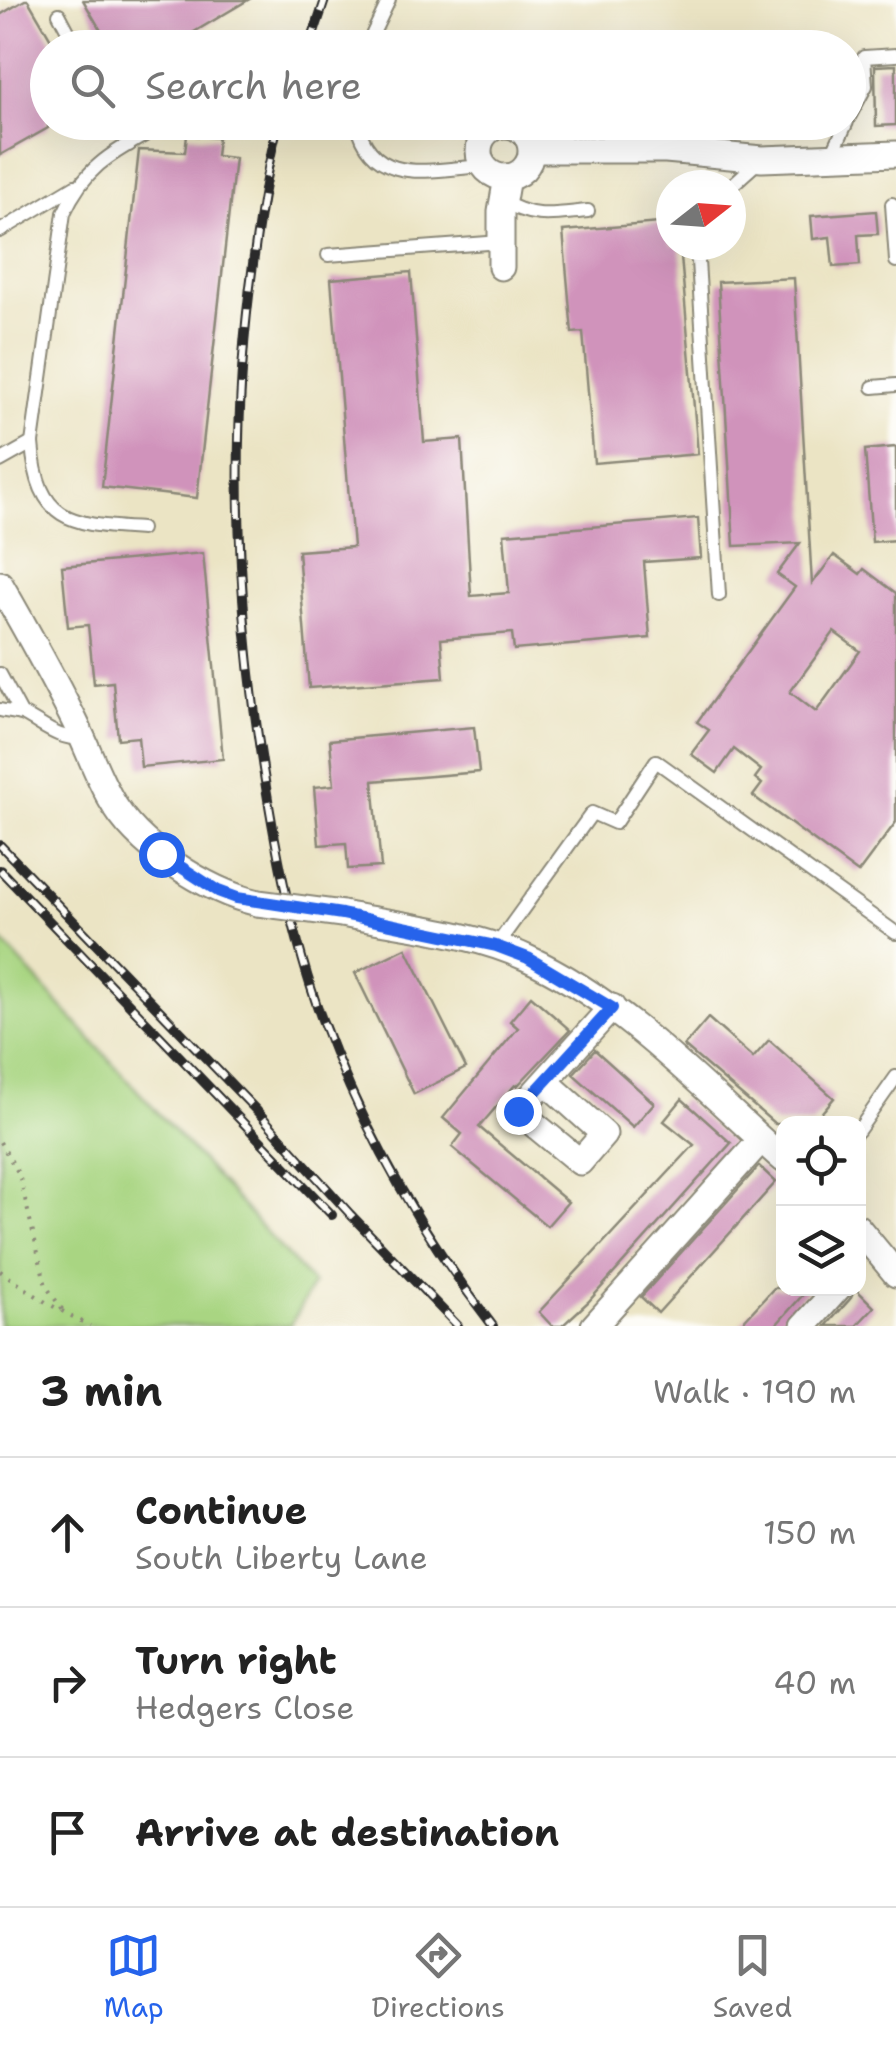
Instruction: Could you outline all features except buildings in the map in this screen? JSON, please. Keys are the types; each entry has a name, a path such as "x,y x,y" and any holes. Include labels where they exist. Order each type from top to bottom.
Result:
{"street":[{"path":"482,140 478,155 483,166 505,189"},
{"path":"501,255 505,189 529,163 530,140"},
{"path":"532,150 666,150 762,158 896,154"},
{"path":"0,584 83,738 111,800 134,831 161,854 218,891 258,903 342,914 496,946 528,958 612,1008 776,1153"},
{"path":"545,1081 612,1008"},
{"path":"594,1326 761,1140"},
{"path":"867,1238 896,1274"},
{"path":"804,1326 831,1296"}],"lane":[{"path":"375,30 389,0"},
{"path":"59,14 67,30"},
{"path":"866,57 896,55"},
{"path":"126,140 129,145"},
{"path":"0,231 77,185 103,159 137,140"},
{"path":"361,140 373,158 392,168 483,166"},
{"path":"830,158 839,140"},
{"path":"746,172 762,158"},
{"path":"77,185 64,213 32,443 34,467 43,495 60,514 80,524 141,529"},
{"path":"505,189 522,213 588,211"},
{"path":"892,204 896,261"},
{"path":"328,254 501,255"},
{"path":"698,260 719,595"},
{"path":"873,386 896,385"},
{"path":"0,461 32,443"},
{"path":"0,674 21,713"},
{"path":"0,710 21,713 54,734 83,738"},
{"path":"496,946 592,813 615,823 656,761 896,933"},
{"path":"866,1120 896,1077"}],"path":[{"path":"0,1142 18,1174 46,1286 64,1312"},
{"path":"0,1272 90,1326"}],"green space":[{"path":"0,939 313,1284 290,1326 0,1326"}],"railway":[{"path":"315,30 325,0"},
{"path":"275,140 245,328 239,456 247,647 274,836 311,988 355,1100 417,1216 493,1326"},
{"path":"0,845 458,1326"},
{"path":"0,870 332,1215"}],"route":[{"path":"161,854 218,891 237,898 342,914 496,946 528,958 612,1008 518,1111"}]}
